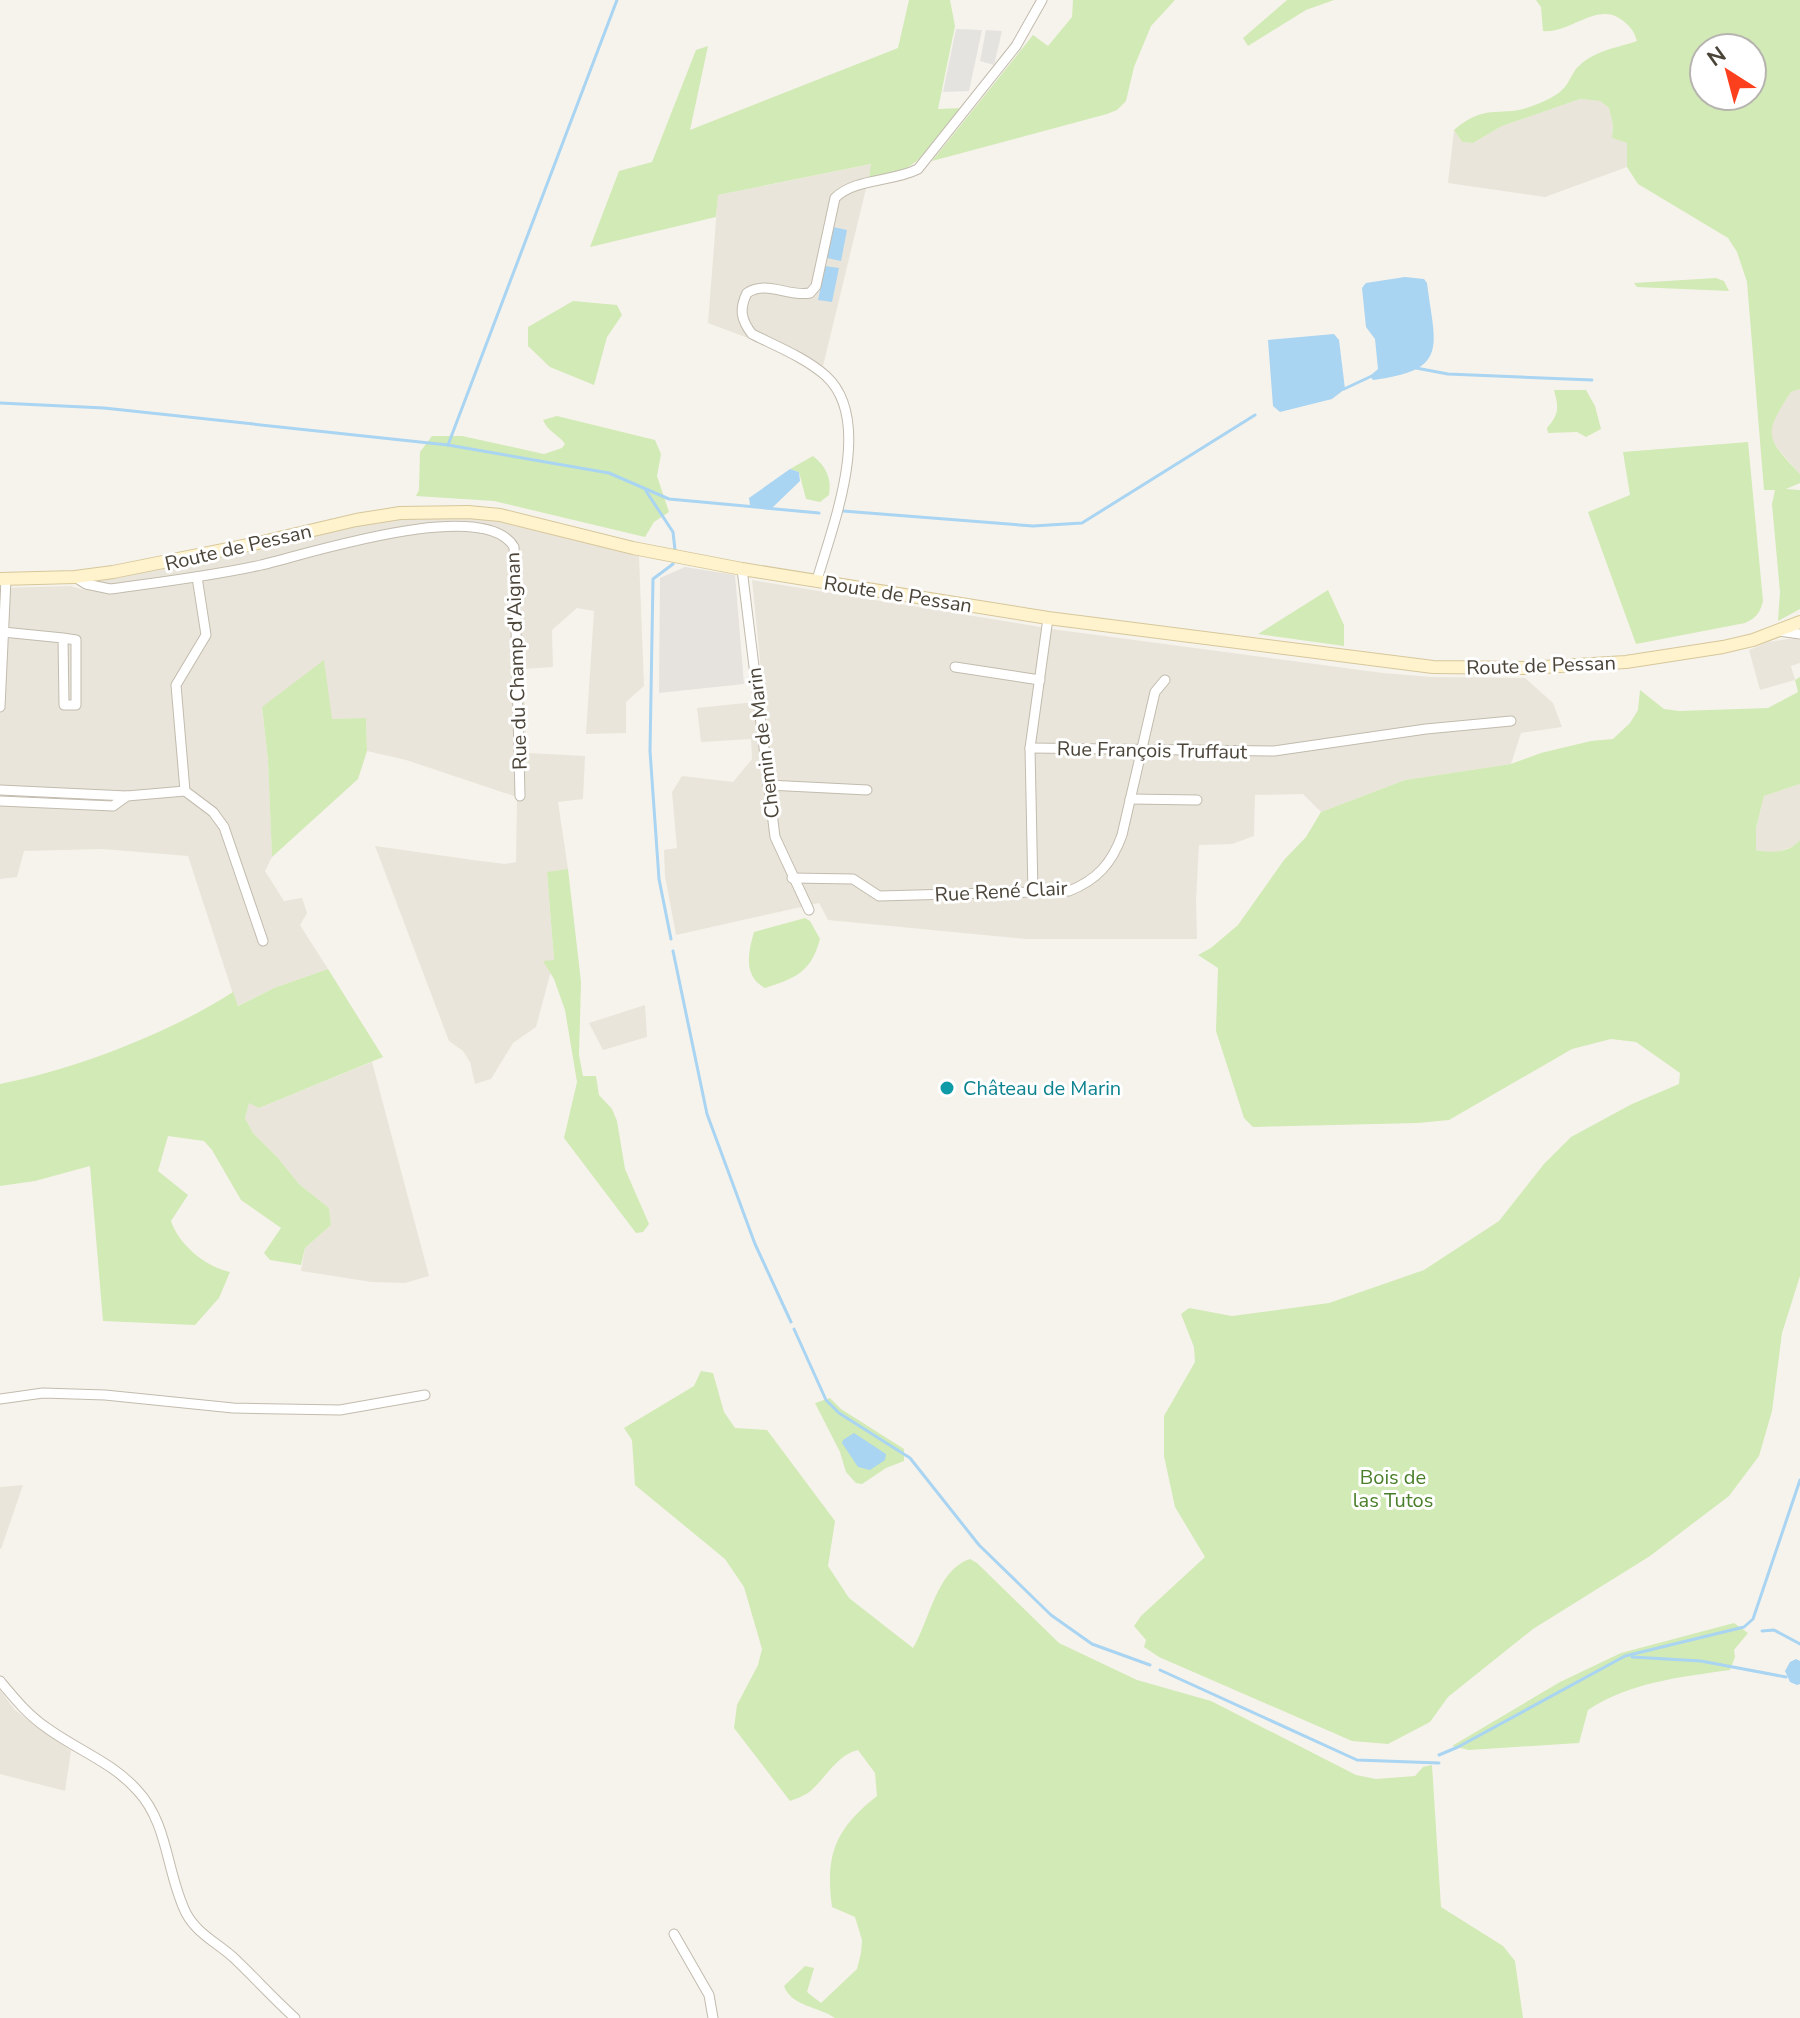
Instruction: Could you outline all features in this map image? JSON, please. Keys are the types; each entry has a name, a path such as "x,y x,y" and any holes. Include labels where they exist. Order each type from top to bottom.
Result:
{"main road":[{"name":"Route de Pessan","path":"3,579 75,577 152,566 356,520 411,512 468,512 500,515 633,548 742,569 1048,618 1385,662 1486,669 1626,662 1723,647 1800,622"}],"street":[{"path":"817,580 838,506 849,447 843,403 827,376 752,334 741,311 743,301 747,293 763,286 810,293 816,286 835,198 843,190 906,175 918,169 1016,46 1042,0"},
{"name":"Rue du Champ d'Aignan","path":"75,577 86,584 110,589 197,577 262,564 347,541 439,527 470,527 500,534 510,540 514,547 520,796"},
{"path":"258,543 262,564"},
{"name":"Chemin de Marin","path":"742,569 775,837 809,910"},
{"path":"185,791 176,685 206,635 197,577"},
{"path":"0,707 3,579"},
{"path":"1033,893 1030,748 1048,618"},
{"path":"1779,631 1800,634"},
{"path":"3,632 63,638 76,640 76,705 64,705 63,638"},
{"path":"955,667 1040,680"},
{"name":"Rue René Clair","path":"792,878 853,879 879,896 1069,891 1096,877 1116,852 1155,692 1165,680"},
{"name":"Rue François Truffaut","path":"1030,748 1274,751 1426,729 1511,721"},
{"path":"768,785 867,790"},
{"path":"0,790 127,796 185,791 213,812 224,827 263,941"},
{"path":"0,801 113,806 127,796"},
{"path":"1130,799 1197,800"},
{"path":"0,1399 43,1393 105,1395 233,1408 340,1410 425,1395"},
{"path":"0,1681 23,1708 49,1730 100,1759 139,1791 162,1831 186,1915 198,1931 233,1957 295,2018"},
{"path":"674,1934 709,1995 713,2018"}],"shaded area":[{"path":"956,29 982,30 969,91 943,92"},
{"path":"986,30 1002,31 994,65 980,61"},
{"path":"1580,99 1600,101 1609,108 1612,138 1627,143 1627,167 1545,197 1448,183 1454,130 1462,142 1473,143 1502,126"},
{"path":"872,164 823,366 708,323 718,195"},
{"path":"1800,389 1800,474 1771,441 1770,432 1775,417 1791,392"},
{"path":"451,510 639,556 644,686 626,702 626,733 586,734 594,611 577,608 552,630 553,667 523,669 527,753 585,756 583,799 558,802 568,869 547,873 554,960 536,1027 513,1043 491,1079 475,1084 470,1062 463,1051 449,1041 375,846 505,864 516,862 517,797 406,760 367,751 366,718 332,719 262,708 268,760 272,857 265,871 284,901 302,898 307,913 300,925 328,969 274,988 237,1006 188,856 102,849 24,851 17,877 0,879 0,588 70,586 85,590 108,576 264,538"},
{"path":"685,567 735,575 744,684 659,693 660,578"},
{"path":"752,580 1059,630 1383,673 1525,678 1553,703 1562,727 1521,733 1511,764 1405,780 1321,812 1303,794 1255,795 1254,836 1232,844 1199,845 1197,939 1026,939 828,920 819,903 676,935 665,876 664,850 677,848 672,792 682,776 733,782 752,759 751,739 701,742 697,708 764,701"},
{"path":"1800,640 1800,663 1791,666 1795,680 1760,690 1749,650 1768,642"},
{"path":"1800,784 1800,840 1795,846 1773,853 1756,850 1756,828 1764,796"},
{"path":"645,1005 647,1037 603,1050 589,1023"},
{"path":"372,1062 429,1276 405,1283 372,1282 301,1271 305,1248 331,1225 329,1208 299,1184 253,1133 245,1118 249,1102 259,1108"},
{"path":"23,1485 1,1549 0,1487"},
{"path":"0,1690 15,1710 71,1751 65,1791 0,1774"}],"green space":[{"path":"909,0 950,0 955,26 938,109 962,108 918,160 907,168 869,178 871,164 718,195 716,217 590,247 619,171 652,162 696,50 708,46 690,130 898,48"},
{"path":"1073,0 1175,0 1151,26 1134,67 1126,101 1107,114 932,161 1033,35 1048,46 1072,17"},
{"path":"1287,0 1334,0 1306,10 1248,46 1243,38"},
{"path":"1536,0 1800,0 1800,389 1791,392 1782,406 1772,427 1772,435 1780,452 1800,474 1800,483 1786,489 1800,490 1800,609 1778,621 1780,592 1772,504 1775,490 1764,490 1747,282 1737,252 1728,238 1638,184 1627,167 1627,143 1612,138 1609,108 1600,101 1580,99 1502,126 1473,143 1462,142 1454,130 1485,113 1523,109 1545,101 1562,90 1586,60 1637,41 1629,27 1613,15 1593,16 1553,31 1543,31 1541,7"},
{"path":"1716,278 1724,281 1729,291 1637,287 1634,283"},
{"path":"573,301 617,305 622,315 607,337 594,385 550,367 528,346 528,327"},
{"path":"1554,390 1586,390 1595,406 1601,429 1586,437 1577,432 1548,433 1547,428 1557,411"},
{"path":"557,416 655,440 661,454 657,476 669,512 654,522 645,537 494,501 416,496 419,490 420,452 432,436 462,436 544,454 565,444 543,420"},
{"path":"1748,442 1763,601 1759,612 1745,623 1636,644 1588,512 1630,495 1623,452"},
{"path":"813,456 825,469 830,484 829,495 820,502 806,499 799,472 790,469"},
{"path":"1328,590 1344,625 1344,646 1258,634"},
{"path":"324,660 332,719 366,718 367,751 358,779 272,857 268,760 262,707"},
{"name":"Bois de las Tutos","path":"1800,677 1800,784 1764,796 1756,828 1756,850 1780,851 1800,840 1800,1276 1782,1333 1772,1411 1759,1456 1729,1496 1650,1556 1533,1629 1448,1697 1430,1722 1388,1744 1352,1741 1159,1657 1144,1647 1146,1640 1134,1626 1205,1557 1175,1507 1164,1456 1164,1416 1195,1362 1194,1347 1181,1314 1189,1308 1232,1316 1329,1303 1424,1270 1499,1221 1544,1164 1571,1137 1632,1104 1679,1084 1680,1073 1636,1042 1611,1039 1572,1049 1449,1120 1253,1127 1244,1118 1216,1031 1218,968 1198,955 1238,925 1284,860 1306,837 1321,812 1405,780 1511,764 1541,753 1613,739 1630,723 1638,710 1640,690 1664,709 1768,708 1798,692 1795,680"},
{"path":"568,869 581,982 579,1055 583,1076 596,1076 599,1095 612,1109 617,1121 625,1169 649,1224 643,1232 636,1233 564,1138 577,1082 565,1010 554,979 543,961 554,960 547,872"},
{"path":"805,918 820,939 812,960 793,977 765,988 750,971 749,956 754,932"},
{"path":"328,969 383,1057 259,1108 249,1103 245,1118 253,1133 299,1184 329,1208 331,1225 305,1248 301,1265 270,1260 264,1253 281,1228 241,1200 204,1141 168,1136 158,1171 188,1195 171,1221 175,1230 194,1254 230,1272 219,1298 195,1325 103,1321 90,1166 35,1181 0,1186 0,1084 59,1069 120,1048 180,1022 233,992 238,1006 274,988"},
{"path":"701,1371 713,1373 724,1412 735,1428 767,1430 835,1521 828,1566 849,1598 913,1648 949,1573 970,1559 1059,1643 1137,1680 1211,1701 1356,1775 1376,1779 1415,1776 1423,1767 1432,1765 1441,1907 1503,1946 1515,1961 1523,2018 835,2018 793,1998 784,1986 805,1966 814,1968 807,1992 821,2003 857,1969 862,1940 855,1917 832,1907 830,1872 842,1832 877,1796 875,1773 858,1750 837,1762 808,1793 790,1801 734,1728 737,1705 758,1665 762,1649 744,1587 725,1559 635,1485 632,1440 624,1428 694,1386"},
{"path":"830,1398 841,1409 904,1449 904,1461 886,1468 862,1484 856,1483 846,1472 840,1452 815,1403"},
{"path":"1734,1623 1748,1633 1734,1650 1730,1670 1656,1682 1604,1701 1588,1710 1579,1743 1469,1750 1452,1746 1560,1682 1621,1653"}],"water":[{"path":"833,227 847,230 841,261 827,258"},
{"path":"825,266 839,268 832,302 818,300"},
{"path":"1405,277 1424,279 1427,283 1433,324 1432,352 1426,362 1415,370 1373,380 1370,376 1378,369 1375,339 1366,327 1362,288 1366,283"},
{"path":"1334,334 1339,340 1345,389 1332,399 1280,412 1273,406 1268,340"},
{"path":"790,469 799,472 800,481 772,508 750,505 749,498"},
{"path":"854,1433 886,1454 885,1460 870,1470 858,1467 842,1443"},
{"path":"1796,1659 1800,1661 1800,1684 1797,1685 1790,1682 1785,1671"}],"waterway":[{"path":"448,445 617,0"},
{"path":"1416,368 1448,374 1592,380"},
{"path":"1344,389 1374,375"},
{"path":"0,403 104,408 448,445 609,473 669,499 819,513"},
{"path":"843,511 1033,526 1082,523 1255,415"},
{"path":"646,491 673,532 675,550"},
{"path":"671,939 659,879 650,751 653,579 673,564"},
{"path":"673,951 707,1114 755,1244 791,1322"},
{"path":"794,1329 826,1400 839,1413 910,1458 979,1545 1051,1615 1092,1644 1150,1665"},
{"path":"1439,1755 1625,1656 1744,1627 1753,1619 1800,1480"},
{"path":"1762,1631 1774,1630 1800,1644"},
{"path":"1632,1657 1701,1661 1786,1677"},
{"path":"1160,1670 1357,1760 1439,1763"}],"place":[{"name":"Château de Marin","path":"947,1088"}]}
